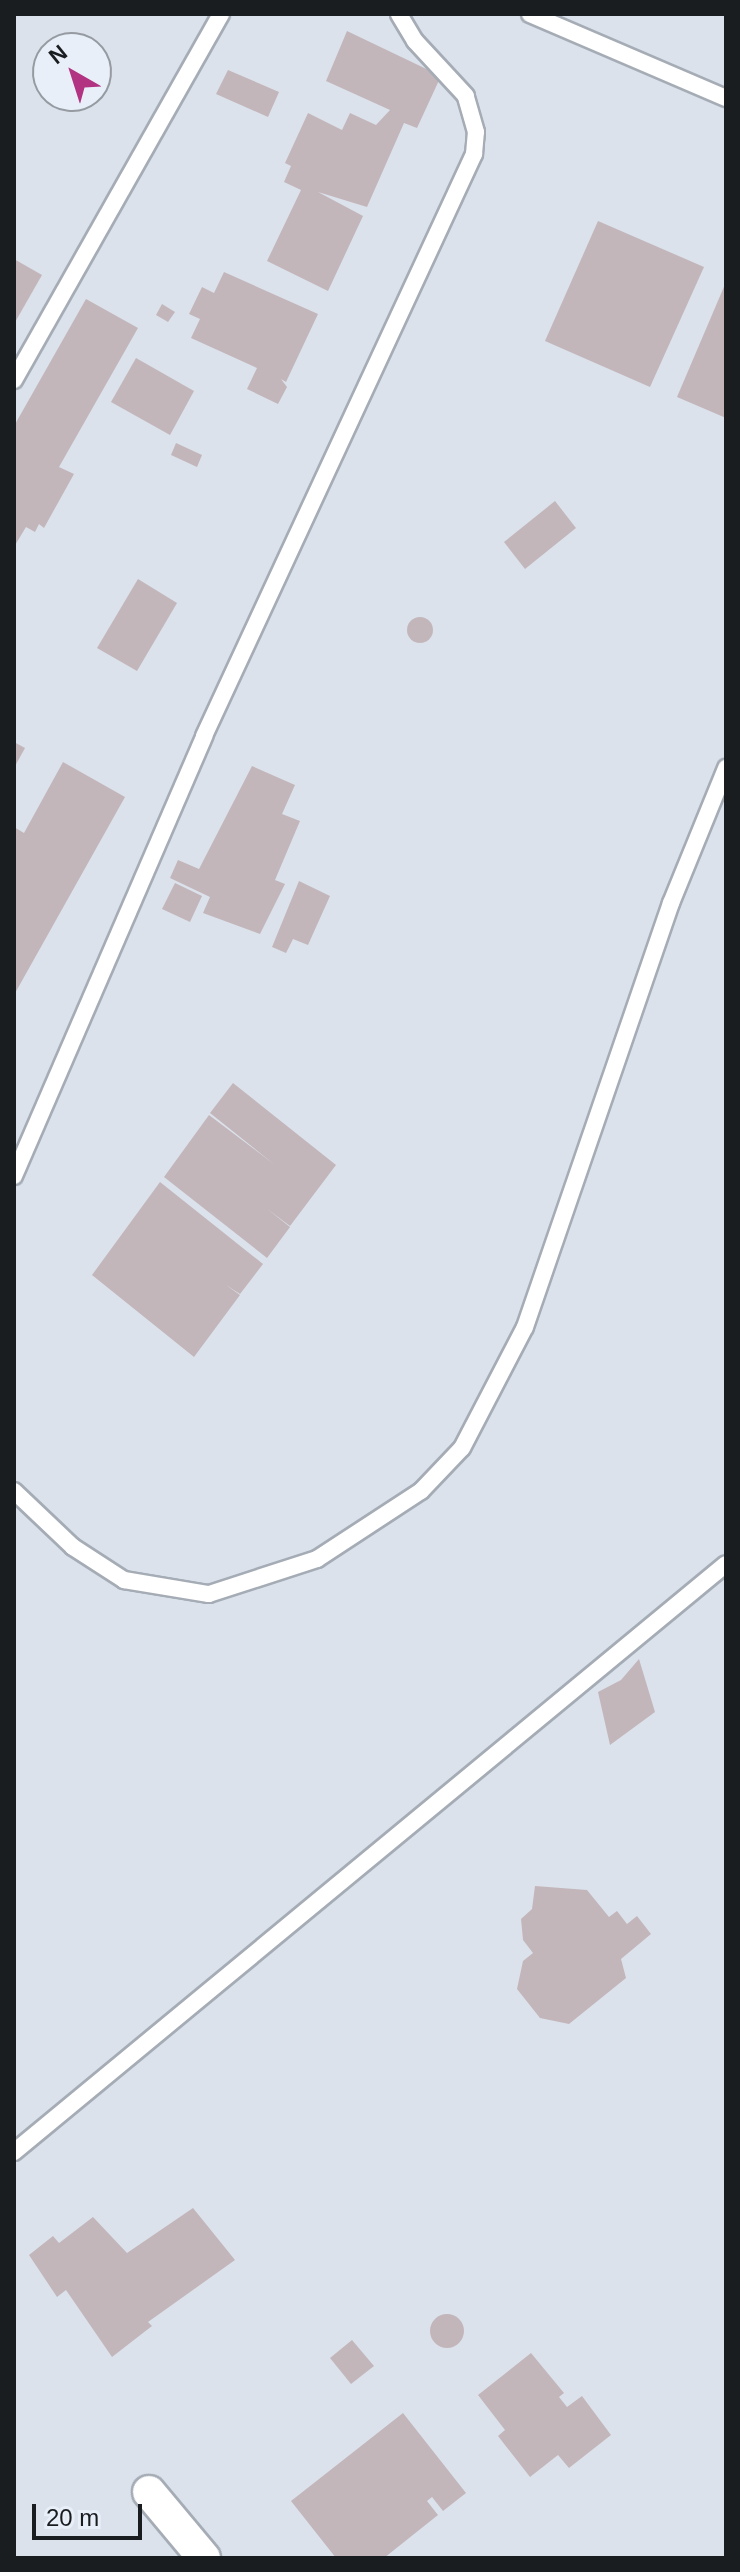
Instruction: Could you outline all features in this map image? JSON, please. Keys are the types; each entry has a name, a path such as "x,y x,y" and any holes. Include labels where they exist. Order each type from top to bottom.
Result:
{"street":[{"path":"149,2492 204,2558"}],"lane":[{"path":"14,380 221,14"},
{"path":"14,1176 211,722 474,154 476,132 466,96 415,41 399,14"},
{"path":"530,14 726,98"},
{"path":"14,1491 73,1547 124,1580 209,1594 317,1559 421,1491 462,1448 525,1327 671,903 726,768"},
{"path":"14,2152 726,1564"}],"building":[{"path":"347,31 441,76 417,128 404,123 367,207 318,192 363,216 328,291 267,261 301,190 284,182 291,166 285,163 308,113 342,130 350,113 376,125 390,110 326,81"},
{"path":"228,70 279,92 268,117 216,94"},
{"path":"598,221 704,267 650,387 545,341"},
{"path":"14,259 42,275 14,324"},
{"path":"224,272 318,314 286,382 281,379 287,387 278,404 247,389 257,368 191,338 200,319 189,314 202,287 214,293"},
{"path":"726,282 726,418 677,397"},
{"path":"86,299 138,328 59,467 74,474 44,528 39,524 35,532 26,527 14,547 14,426"},
{"path":"162,304 175,312 168,322 156,315"},
{"path":"136,358 194,391 170,435 111,402"},
{"path":"176,443 202,455 197,467 171,455"},
{"path":"555,501 576,528 525,569 504,542"},
{"path":"138,579 177,603 137,671 97,648"},
{"path":"420,617 429,621 433,630 429,639 420,643 411,639 407,630 411,621"},
{"path":"14,742 25,748 14,768"},
{"path":"63,762 125,797 14,995 14,827 24,833"},
{"path":"252,766 295,785 282,814 300,821 275,880 285,884 260,934 203,913 210,897 170,878 178,860 199,869"},
{"path":"299,881 330,896 308,945 293,939 286,953 272,947"},
{"path":"175,883 202,896 190,922 162,909"},
{"path":"233,1083 336,1165 290,1226 266,1208 290,1227 267,1258 164,1177 209,1115 275,1165 210,1113"},
{"path":"160,1182 263,1264 240,1294 226,1285 240,1295 194,1357 92,1275"},
{"path":"639,1659 655,1712 610,1745 598,1692 621,1680"},
{"path":"535,1886 587,1890 609,1917 617,1911 627,1924 637,1916 651,1934 621,1959 626,1978 569,2024 540,2018 517,1989 523,1961 533,1953 523,1940 521,1919 532,1909"},
{"path":"193,2208 235,2260 148,2322 152,2326 112,2357 66,2290 57,2297 29,2255 53,2236 59,2243 93,2217 127,2253"},
{"path":"447,2314 459,2319 464,2331 459,2343 447,2348 435,2343 430,2331 435,2319"},
{"path":"352,2340 374,2366 351,2384 330,2358"},
{"path":"531,2353 564,2393 559,2397 567,2407 582,2396 611,2435 569,2468 558,2455 530,2477 498,2436 505,2430 478,2395"},
{"path":"403,2413 466,2493 443,2511 432,2497 427,2501 438,2515 384,2558 336,2558 291,2501"}]}
